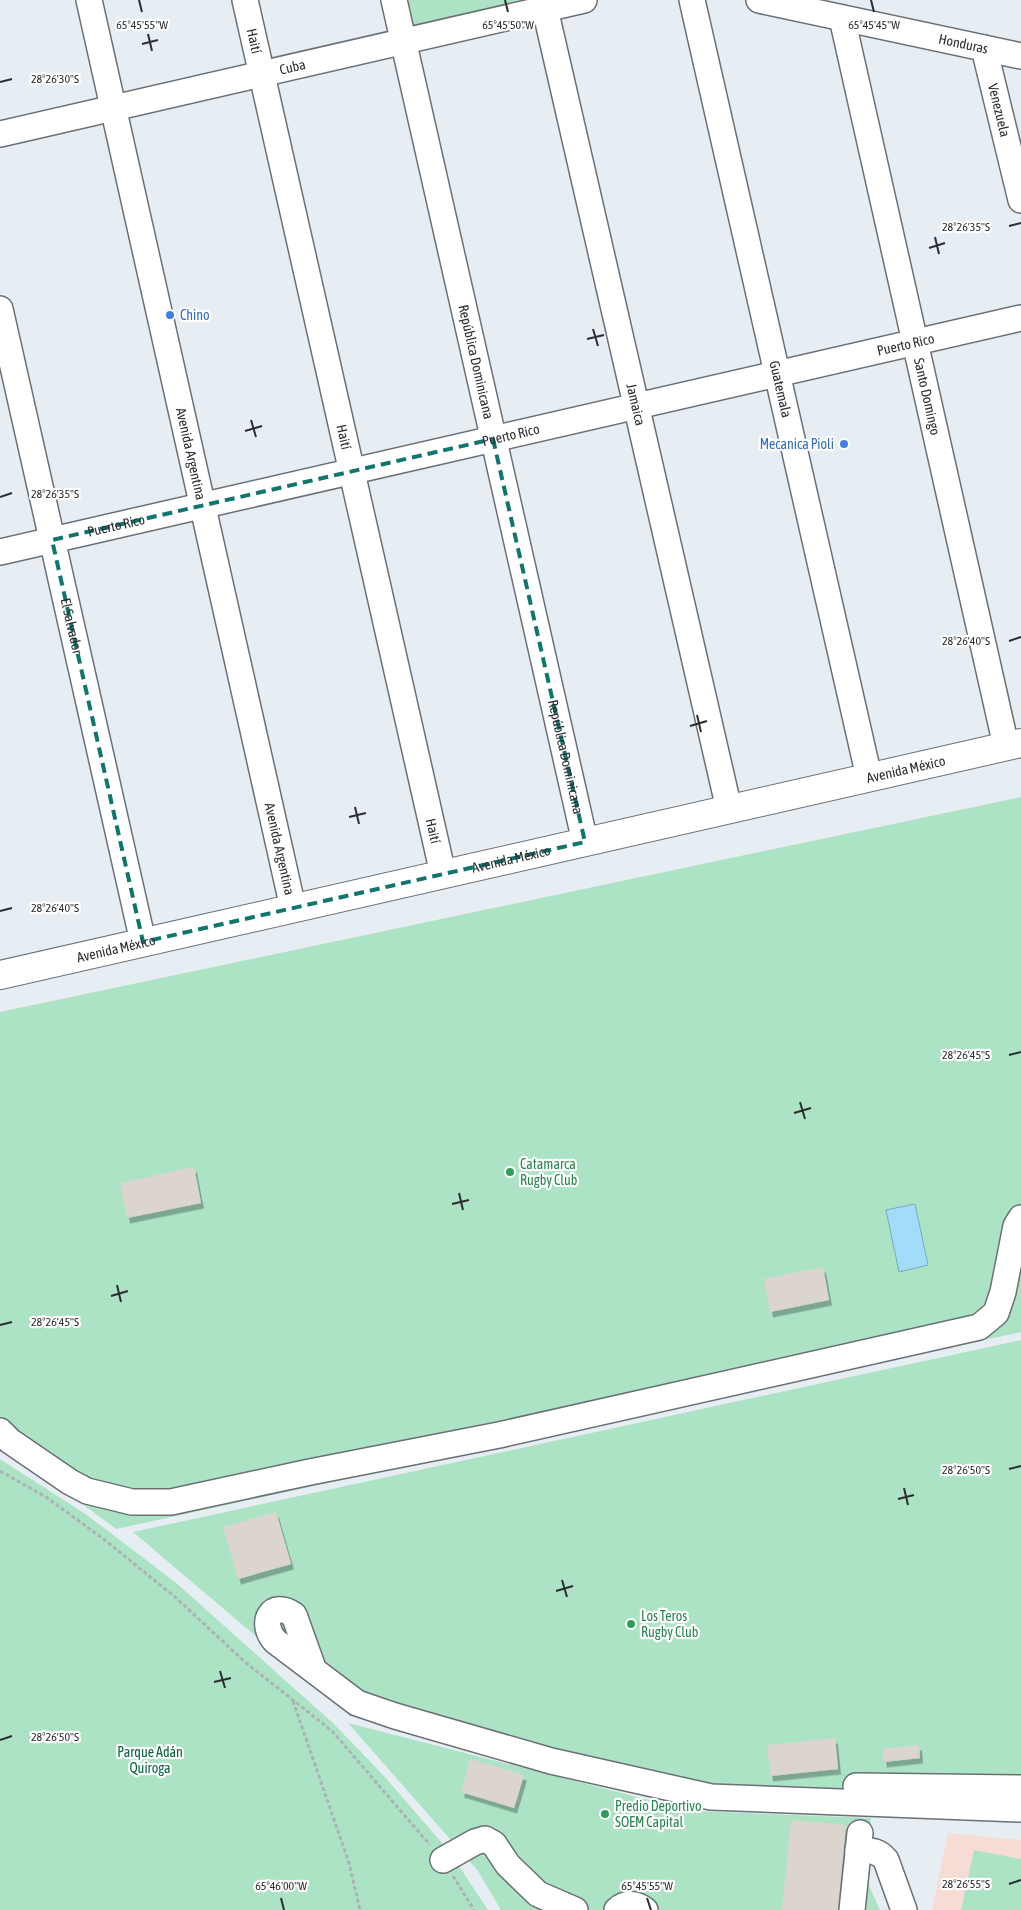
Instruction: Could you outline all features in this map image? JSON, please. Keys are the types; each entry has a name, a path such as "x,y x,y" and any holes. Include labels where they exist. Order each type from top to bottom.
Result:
{"main road":[{"name":"Avenida México","path":"1,972 144,942 1014,744"}],"street":[{"name":"Avenida Argentina","path":"89,0 293,908"},
{"name":"Haití","path":"245,0 443,874"},
{"name":"República Dominicana","path":"394,0 585,842"},
{"name":"Cuba","path":"0,134 403,42 544,4 584,0"},
{"name":"Guatemala","path":"692,0 869,777"},
{"name":"Honduras","path":"759,0 1021,56"},
{"name":"Jamaica","path":"544,4 728,809"},
{"name":"Santo Domingo","path":"842,18 915,342 1014,744"},
{"name":"Venezuela","path":"984,48 1021,200"},
{"name":"El Salvador","path":"0,309 144,942"},
{"name":"Puerto Rico","path":"0,552 1021,318"},
{"path":"0,1431 18,1446 70,1482 87,1491 132,1502 171,1502 310,1472 499,1435 979,1327 996,1313 1003,1292 1016,1226 1021,1218"},
{"path":"313,1668 357,1703 395,1716 551,1761 710,1797 1021,1809"},
{"path":"782,1800 826,1785 1021,1788"},
{"path":"443,1860 485,1839 494,1844 508,1865 538,1894 575,1910"},
{"path":"852,1910 859,1841 881,1854 886,1860 904,1910"},
{"path":"617,1910 632,1904 645,1910"}],"path":[{"path":"0,1471 46,1497 101,1537 174,1597 245,1662 332,1731 443,1860 474,1910"},
{"path":"293,1700 349,1863 360,1910"}],"highlighted area":[{"path":"493,439 585,842 143,942 52,540"}],"shaded area":[{"path":"948,1833 1021,1840 1021,1910 932,1910"}],"green space":[{"path":"402,0 548,0 414,28 407,22"},
{"name":"Catamarca Rugby Club","path":"1021,797 1021,1332 116,1529 0,1443 0,1012"},
{"name":"Los Teros Rugby Club","path":"1021,1340 1021,1819 697,1805 350,1716 133,1532"},
{"name":"Parque Adán Quiroga","path":"0,1459 87,1515 175,1582 333,1723 384,1776 449,1851 488,1910 0,1910"},
{"name":"Predio Deportivo SOEM Capital","path":"348,1723 692,1811 871,1818 867,1881 880,1910 501,1910 478,1871"},
{"path":"974,1850 1021,1859 1021,1910 961,1910"}],"water":[{"path":"915,1204 928,1265 899,1272 886,1210"}],"building":[{"path":"194,1167 201,1203 127,1218 120,1183"},
{"path":"823,1267 829,1300 770,1312 764,1279"},
{"path":"276,1512 291,1564 238,1579 223,1527"},
{"path":"835,1738 838,1769 770,1776 767,1745"},
{"path":"919,1745 920,1758 884,1762 882,1749"},
{"path":"470,1759 524,1775 514,1808 461,1792"},
{"path":"791,1820 846,1825 838,1910 782,1910"}],"place":[{"name":"Chino","path":"170,315"},
{"name":"Mecanica Pioli","path":"844,444"},
{"name":"Catamarca Rugby Club","path":"510,1172"},
{"name":"Los Teros Rugby Club","path":"631,1624"},
{"name":"Predio Deportivo SOEM Capital","path":"605,1814"}]}
